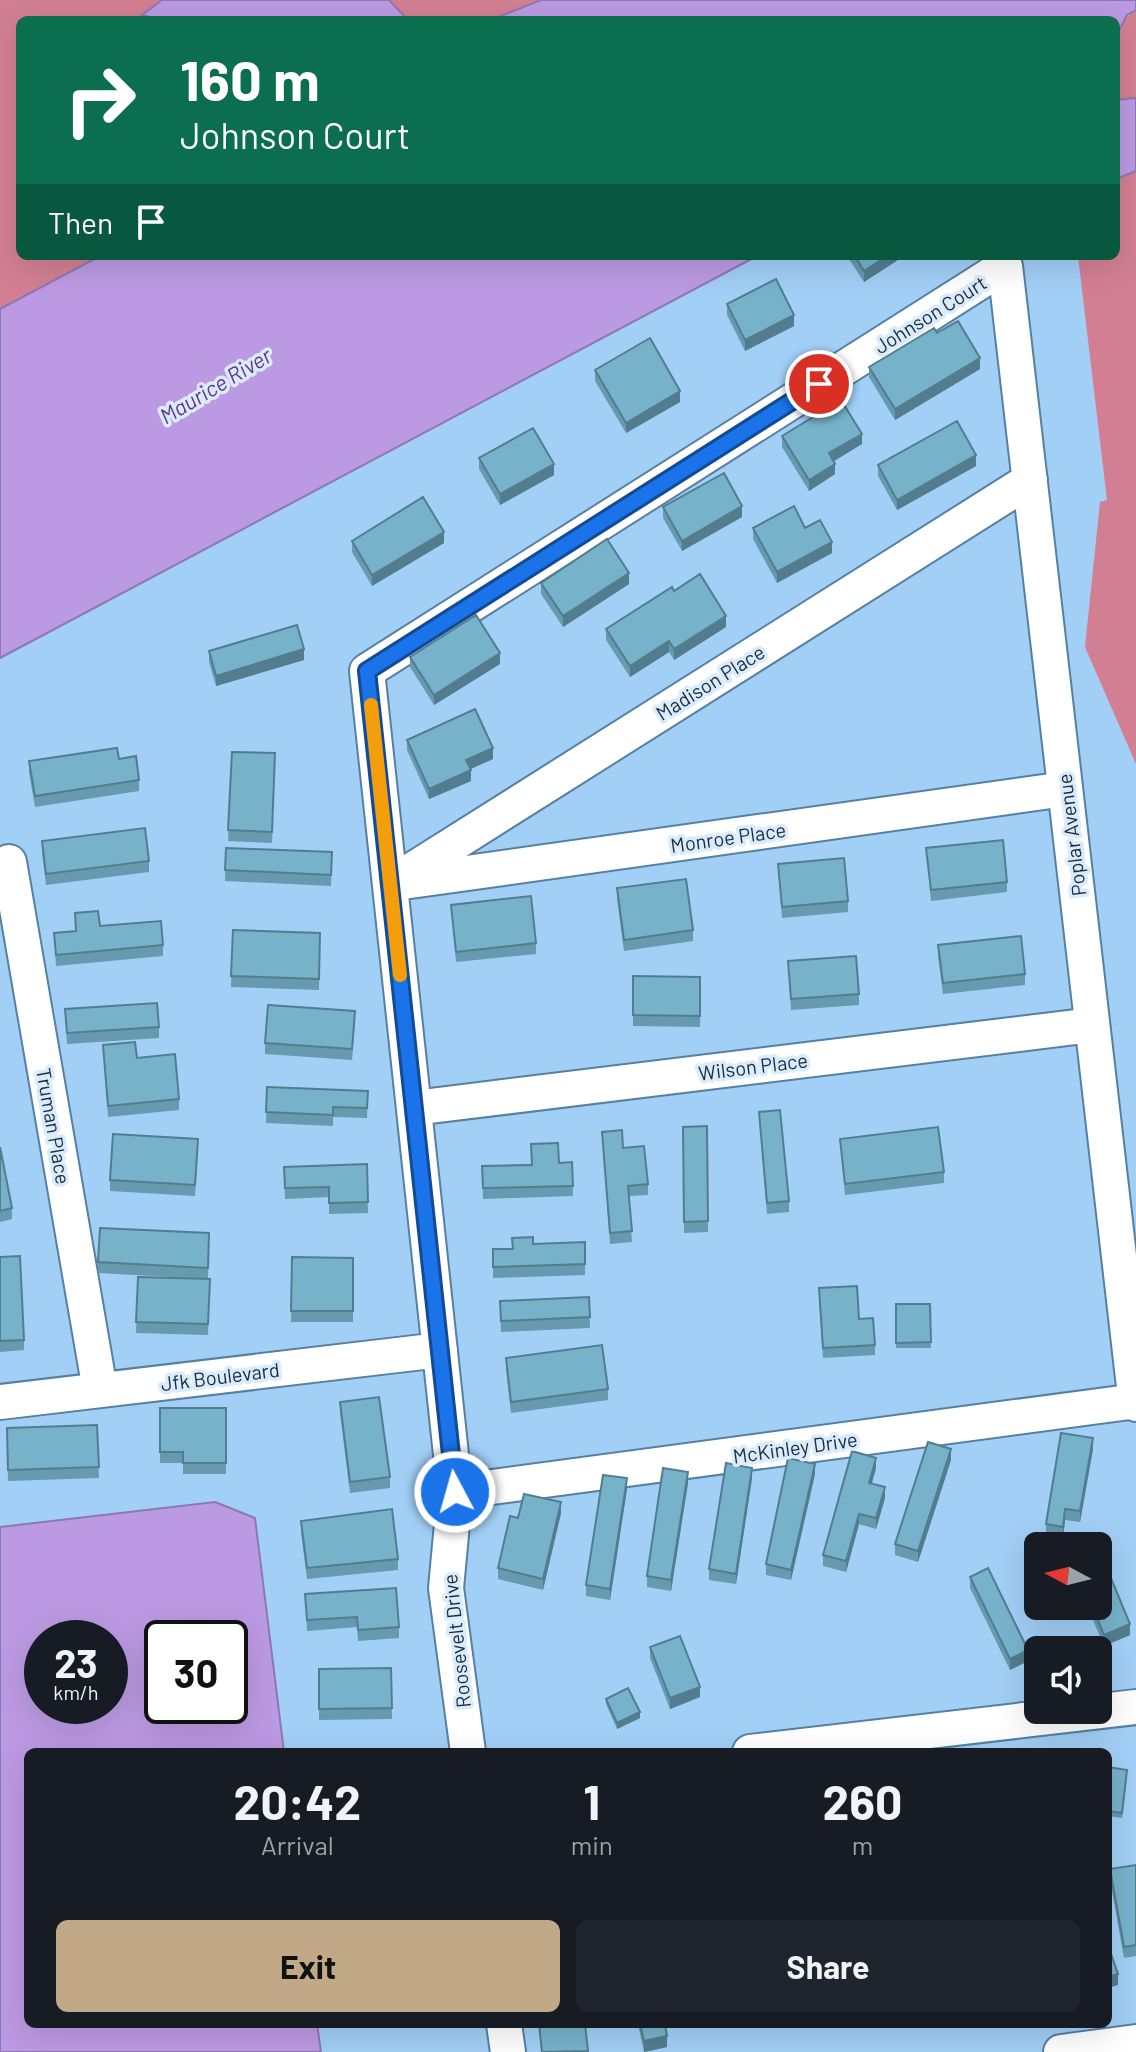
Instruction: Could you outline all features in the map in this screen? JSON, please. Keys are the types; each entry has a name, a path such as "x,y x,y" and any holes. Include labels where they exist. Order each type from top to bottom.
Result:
{"street":[{"name":"Poplar Avenue","path":"1005,266 1136,1402"},
{"name":"Johnson Court","path":"367,671 1005,266"},
{"name":"Madison Place","path":"390,884 1030,480"},
{"name":"Roosevelt Drive","path":"367,671 455,1492 446,1588 467,1748"},
{"name":"Monroe Place","path":"390,884 1065,789"},
{"name":"Truman Place","path":"9,862 100,1390"},
{"name":"Wilson Place","path":"414,1108 1092,1025"},
{"name":"Jfk Boulevard","path":"0,1402 440,1350"},
{"name":"McKinley Drive","path":"455,1492 1136,1402"},
{"path":"784,1748 1136,1707"},
{"path":"505,2028 508,2052"},
{"path":"1061,2052 1136,2042"}],"shaded area":[{"path":"0,0 162,0 143,14 149,16 16,16 16,260 101,260 0,317"},
{"path":"389,0 541,0 501,16 404,16"},
{"path":"1136,10 1136,98 1120,100 1120,30 1127,17"},
{"path":"1136,171 1136,764 1085,647 1100,502 1107,500 1078,260 1120,260 1120,177"}],"water":[{"path":"162,0 389,0 404,16 146,16 142,15"},
{"path":"541,0 1136,0 1136,10 1127,15 1120,29 1120,16 501,16"},
{"path":"1136,98 1136,171 1120,177 1120,100"},
{"name":"Maurice River","path":"92,260 749,260 0,658 0,309"},
{"path":"215,1502 255,1518 284,1748 24,1748 24,2028 318,2028 321,2052 0,2052 0,1527"}],"building":[{"path":"857,260 881,260 864,271"},
{"path":"776,279 794,315 745,340 727,304"},
{"path":"958,321 980,358 895,409 869,367 934,328 937,333"},
{"path":"650,338 680,391 626,423 595,370"},
{"path":"841,400 862,434 829,453 835,464 809,480 782,436"},
{"path":"957,421 976,455 897,500 878,465"},
{"path":"533,428 554,464 500,494 479,458"},
{"path":"724,473 742,506 682,541 663,507"},
{"path":"423,497 444,532 372,575 352,541"},
{"path":"794,506 805,528 820,520 832,542 777,572 753,528"},
{"path":"607,539 629,573 563,616 541,583"},
{"path":"700,574 726,616 674,649 669,641 630,666 606,629 672,587 674,591"},
{"path":"476,615 500,653 434,695 410,657"},
{"path":"297,625 304,649 216,676 209,651"},
{"path":"475,709 493,748 466,760 471,770 429,789 407,740"},
{"path":"117,748 119,759 136,756 139,780 35,796 29,761"},
{"path":"232,752 275,753 272,832 228,830"},
{"path":"145,828 149,861 46,874 42,841"},
{"path":"1003,840 1007,882 931,890 926,848"},
{"path":"226,848 332,852 331,875 225,870"},
{"path":"844,858 848,901 782,907 778,864"},
{"path":"686,879 693,930 624,940 617,888"},
{"path":"531,896 536,943 456,952 451,905"},
{"path":"98,911 100,926 161,921 163,945 56,955 54,933 76,931 75,913"},
{"path":"233,930 320,933 319,979 231,976"},
{"path":"1021,936 1025,974 943,983 938,945"},
{"path":"856,956 859,994 791,999 788,961"},
{"path":"633,976 700,977 700,1016 633,1015"},
{"path":"157,1003 159,1027 67,1033 65,1009"},
{"path":"268,1005 355,1011 352,1049 265,1043"},
{"path":"135,1042 137,1058 175,1054 179,1099 108,1106 103,1045"},
{"path":"267,1087 368,1091 367,1108 333,1107 333,1115 266,1112"},
{"path":"780,1110 789,1201 767,1203 759,1112"},
{"path":"707,1126 708,1221 684,1222 683,1127"},
{"path":"938,1127 944,1172 845,1184 840,1139"},
{"path":"622,1130 623,1148 644,1146 648,1184 628,1186 632,1231 610,1233 602,1132"},
{"path":"113,1134 198,1139 195,1185 110,1180"},
{"path":"558,1143 559,1163 572,1162 573,1186 483,1188 482,1166 532,1165 531,1144"},
{"path":"0,1147 12,1208 0,1211"},
{"path":"367,1164 368,1202 329,1203 329,1187 285,1188 284,1167"},
{"path":"100,1228 209,1233 208,1268 98,1262"},
{"path":"533,1237 533,1244 585,1242 585,1264 493,1267 493,1249 513,1249 512,1238"},
{"path":"20,1256 24,1340 0,1341 0,1257"},
{"path":"292,1257 353,1258 353,1311 291,1311"},
{"path":"138,1277 210,1279 208,1324 136,1322"},
{"path":"857,1286 859,1319 873,1318 875,1345 823,1348 819,1288"},
{"path":"589,1297 590,1317 501,1321 500,1301"},
{"path":"896,1304 930,1304 931,1342 896,1343"},
{"path":"602,1345 608,1389 511,1402 506,1358"},
{"path":"379,1397 390,1477 350,1482 340,1402"},
{"path":"160,1408 226,1408 226,1463 183,1463 183,1452 160,1452"},
{"path":"97,1425 99,1467 8,1470 7,1428"},
{"path":"1061,1433 1093,1438 1080,1511 1065,1509 1063,1527 1046,1524"},
{"path":"928,1442 951,1449 918,1551 895,1544"},
{"path":"852,1451 876,1458 869,1483 885,1487 876,1518 859,1514 846,1561 823,1555"},
{"path":"788,1458 815,1464 791,1570 766,1564"},
{"path":"726,1463 752,1468 736,1574 709,1569"},
{"path":"663,1468 688,1472 671,1580 647,1576"},
{"path":"603,1475 627,1478 610,1589 586,1585"},
{"path":"524,1494 561,1502 543,1579 498,1568 510,1516 518,1518"},
{"path":"392,1509 398,1559 307,1568 301,1521"},
{"path":"988,1568 1024,1642 1024,1652 1010,1659 970,1577"},
{"path":"1112,1581 1130,1624 1104,1635 1098,1620 1112,1620"},
{"path":"396,1588 399,1627 358,1630 357,1617 307,1620 305,1594"},
{"path":"680,1636 700,1687 670,1698 650,1647"},
{"path":"391,1668 392,1708 319,1709 319,1669"},
{"path":"628,1688 640,1712 617,1723 606,1699"},
{"path":"1112,1768 1127,1770 1122,1813 1112,1812"},
{"path":"1136,1865 1136,1945 1124,1947 1112,1869"},
{"path":"1112,1957 1118,1974 1112,1976"},
{"path":"539,2028 585,2028 588,2051 542,2052"},
{"path":"641,2028 666,2028 667,2036 644,2041"}],"slow traffic":[{"path":"371,705 400,975"}],"route":[{"path":"455,1492 367,671 819,384"}]}
